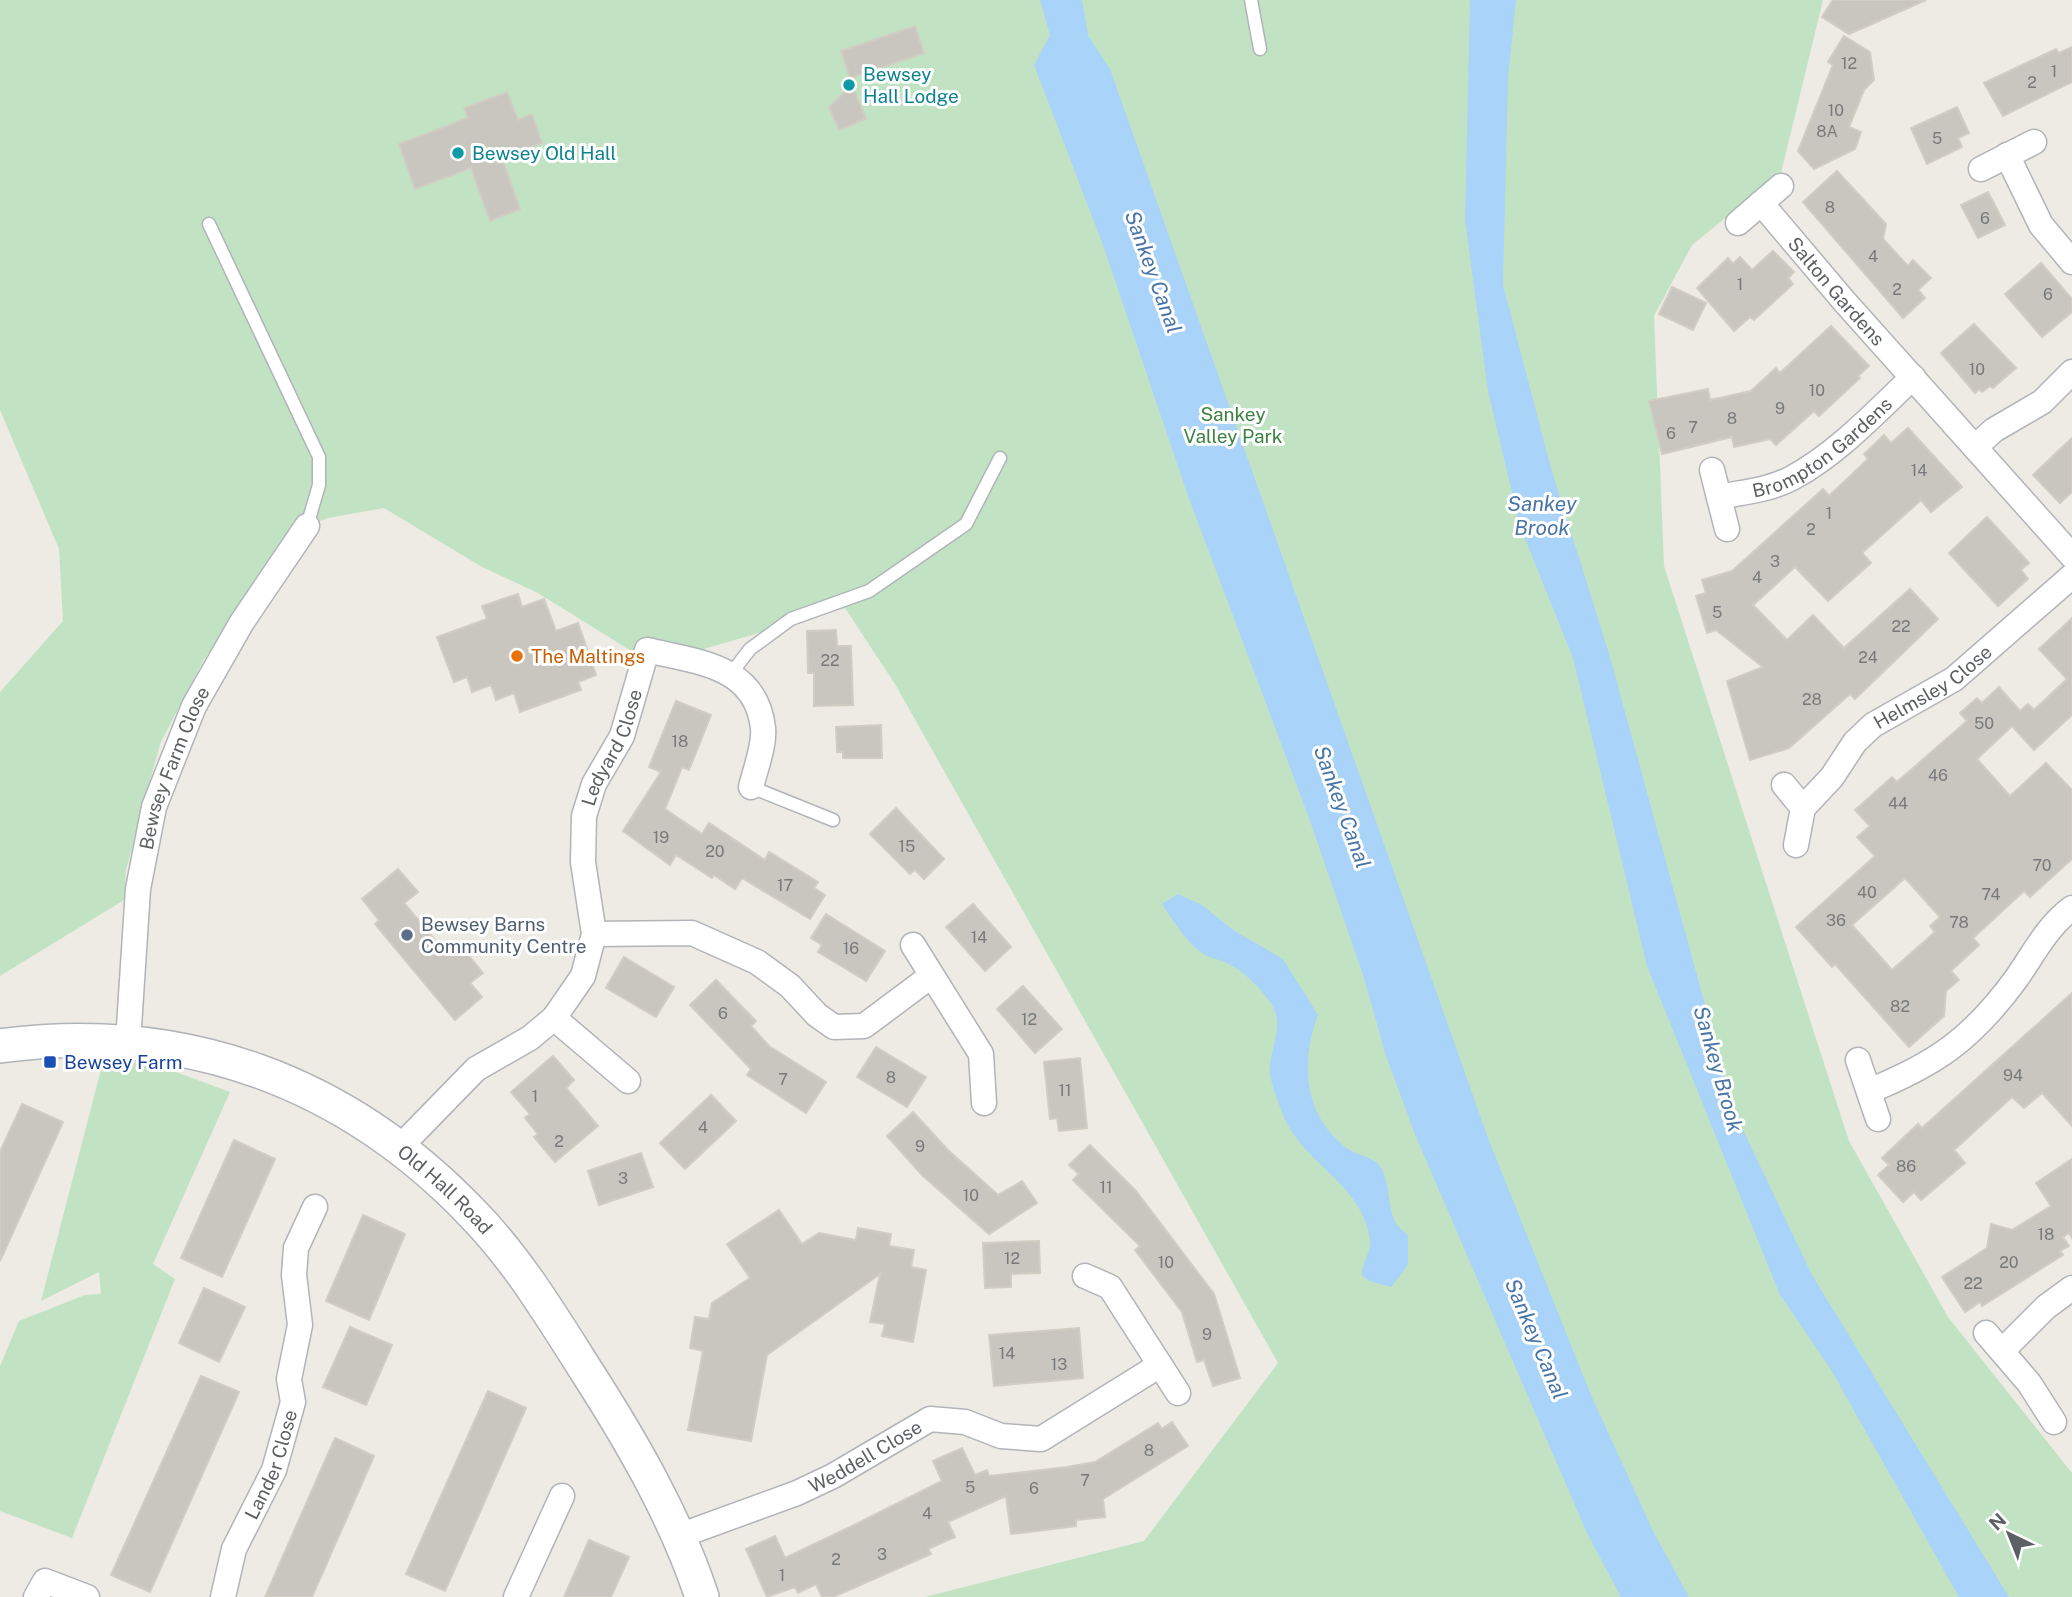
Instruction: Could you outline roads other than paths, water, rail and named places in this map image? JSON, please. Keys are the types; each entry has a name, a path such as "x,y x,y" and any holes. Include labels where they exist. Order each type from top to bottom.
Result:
{"street":[{"path":"1981,169 2034,142"},
{"path":"2007,155 2041,225 2072,262"},
{"path":"1738,223 1782,186"},
{"name":"Salton Gardens","path":"1761,203 1913,377"},
{"path":"1975,447 1994,430 2042,402 2072,372"},
{"path":"1913,377 2072,555"},
{"name":"Brompton Gardens","path":"1719,497 1771,486 1793,478 1851,433 1913,377"},
{"name":"Brompton Gardens","path":"1712,470 1727,529"},
{"name":"Bewsey Farm Close","path":"128,1042 138,889 154,807 194,706 242,622 307,526"},
{"name":"Helmsley Close","path":"1803,808 1832,778 1855,742 1874,725 1954,679 2072,576"},
{"name":"Ledyard Close","path":"400,1147 476,1069 530,1038 554,1018 583,976 594,934 583,863 584,816 594,784 622,736 646,650 721,667 753,694 764,730 751,787"},
{"path":"1784,785 1803,808 1796,845"},
{"path":"1869,1091 1915,1072 1956,1046 1987,1016 2049,930 2072,908"},
{"path":"594,934 692,933 757,962 790,986 817,1015 834,1027 864,1026 931,976"},
{"path":"913,945 981,1054 984,1103"},
{"path":"554,1018 628,1080"},
{"name":"Old Hall Road","path":"0,1046 89,1039 184,1049 258,1069 305,1088 352,1114 400,1147 474,1215 538,1296 619,1423 679,1536 702,1597"},
{"path":"1858,1060 1878,1119"},
{"name":"Lander Close","path":"223,1597 234,1549 274,1470 293,1402 289,1379 300,1325 294,1275 296,1248 315,1207"},
{"path":"1085,1276 1110,1287 1178,1393"},
{"path":"2054,1422 2029,1383 1994,1342 2072,1289"},
{"name":"Weddell Close","path":"679,1536 809,1487 930,1419 965,1422 1001,1436 1041,1439 1160,1365"},
{"path":"516,1597 562,1496"},
{"path":"36,1597 45,1581 87,1597"}],"lane":[{"path":"1251,0 1259,49"},
{"path":"209,224 319,457 319,485 307,526"},
{"path":"730,675 750,649 783,624 869,591 966,524 1000,458"},
{"path":"751,787 833,820"}],"water":[{"name":"Sankey Canal","path":"1040,0 1082,0 1088,35 1110,69 1488,1138 1591,1395 1653,1531 1689,1597 1621,1597 1587,1533 1416,1137 1386,1056 1364,978 1309,818 1188,496 1103,245 1034,65 1050,35"},
{"name":"Sankey Brook","path":"1470,0 1516,0 1508,78 1503,285 1551,468 1610,657 1734,1111 1812,1275 2009,1597 1959,1597 1830,1368 1780,1295 1647,966 1573,658 1520,526 1488,391 1465,220"},
{"path":"1178,894 1202,905 1233,930 1283,959 1318,1015 1312,1033 1308,1070 1314,1106 1334,1137 1350,1150 1375,1161 1381,1168 1394,1219 1408,1236 1408,1265 1391,1287 1369,1281 1362,1275 1370,1240 1357,1204 1304,1147 1283,1115 1270,1075 1277,1027 1275,1010 1245,975 1233,966 1200,952 1182,933 1162,904"}],"place":[{"name":"Bewsey Hall Lodge","path":"849,85"},
{"name":"Bewsey Old Hall","path":"458,153"},
{"name":"The Maltings","path":"517,656"},
{"name":"Bewsey Barns Community Centre","path":"407,935"},
{"name":"Bewsey Farm","path":"50,1062"}],"park label":[{"name":"Sankey Valley Park","path":"1233,425"}]}
